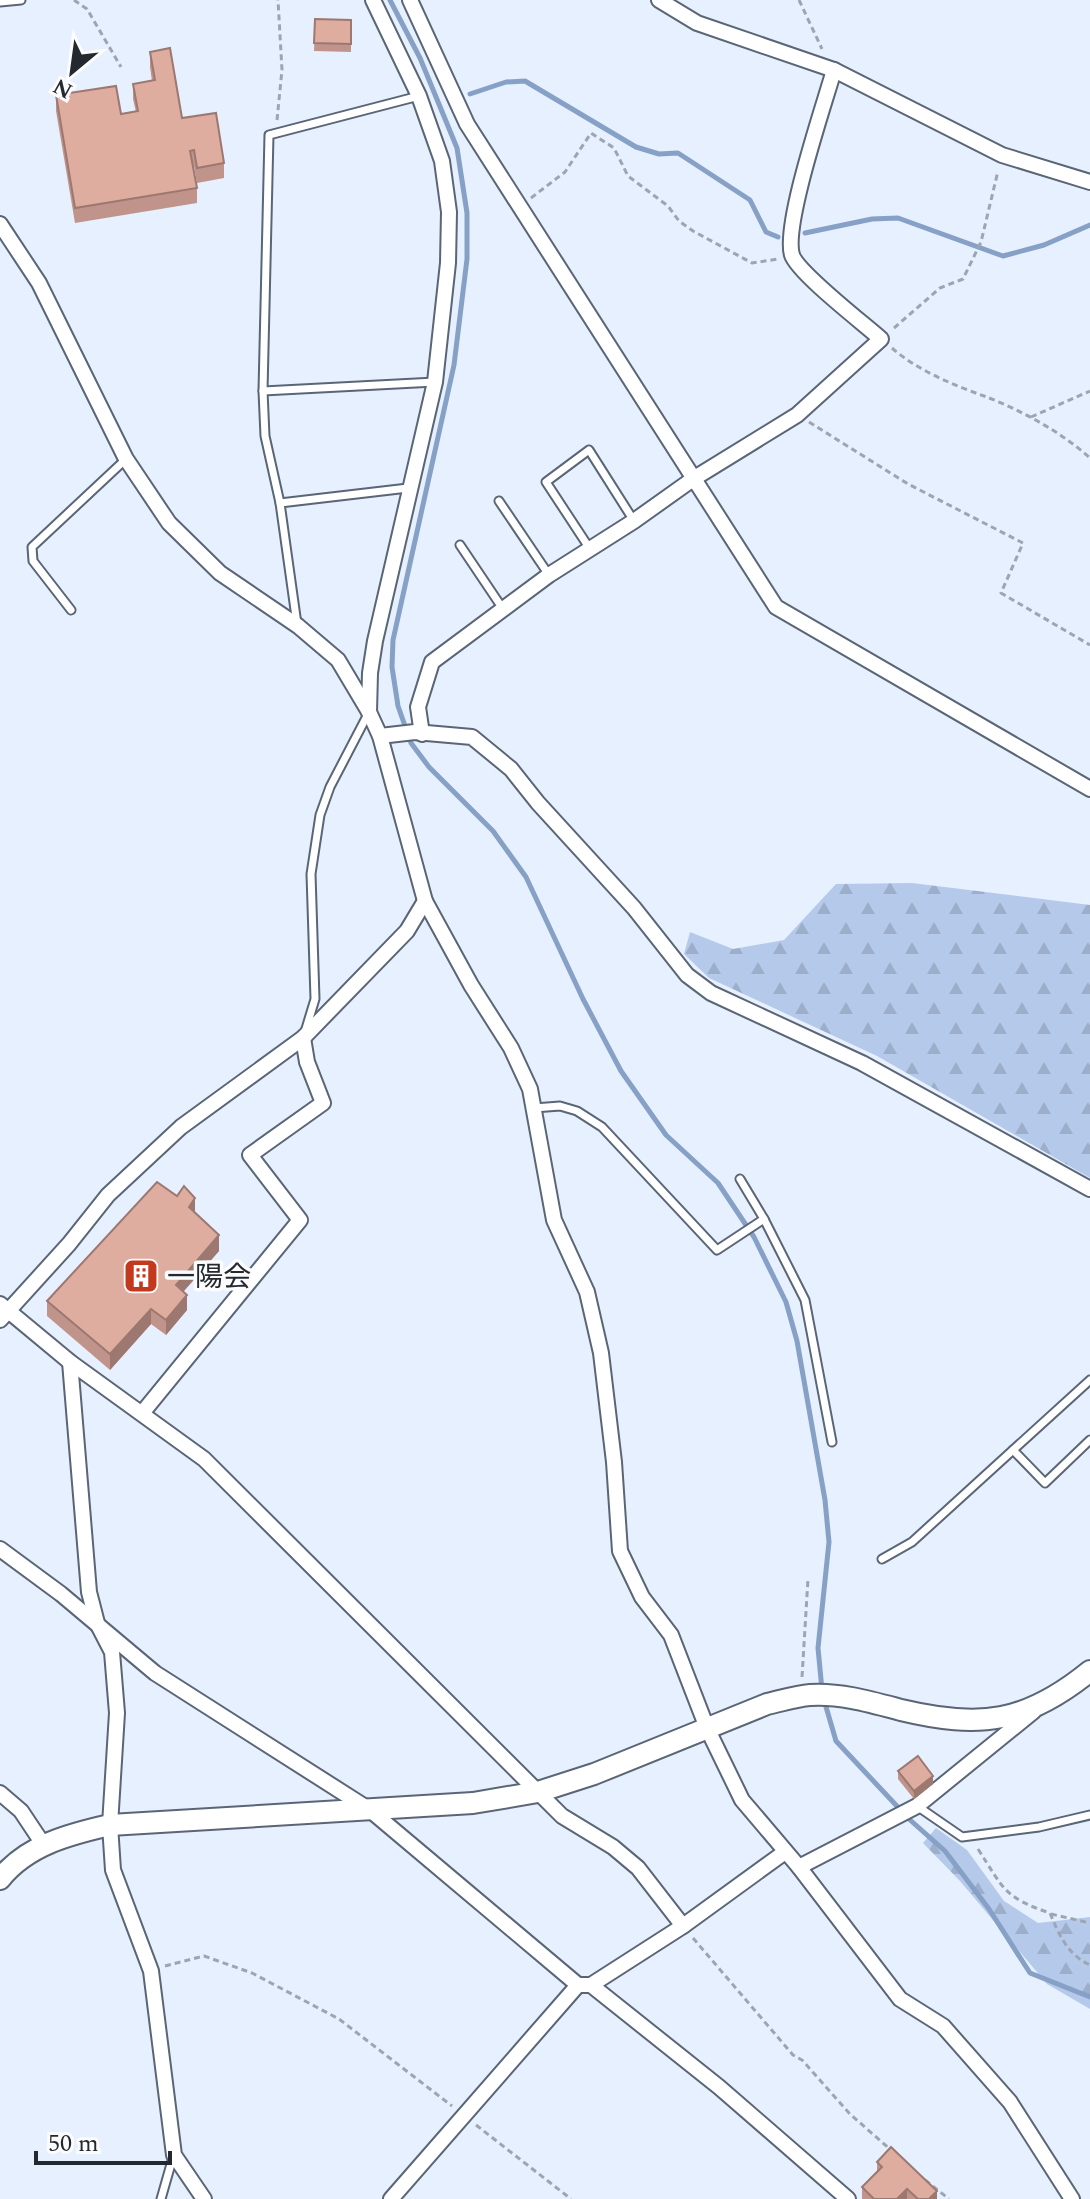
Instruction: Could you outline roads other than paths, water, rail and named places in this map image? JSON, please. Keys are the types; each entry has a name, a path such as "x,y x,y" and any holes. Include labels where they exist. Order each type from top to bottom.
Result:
{"street":[{"path":"369,712 375,641 435,382 448,263 449,212 442,161 419,96 373,0"},
{"path":"410,0 467,124 776,607 1090,789"},
{"path":"659,0 697,23 834,70 1002,155 1090,182"},
{"path":"418,733 418,707 432,662 549,575 693,479 797,415 881,339 809,275 793,256 791,224 834,70"},
{"path":"3,234 39,283 126,459 169,523 220,573 298,626 338,660 369,712 380,736 425,901 471,985 511,1048 530,1089 554,1220 587,1292 601,1353 614,1462 620,1551 642,1597 671,1635 707,1728 742,1800 799,1867 900,1999 943,2026 1010,2102 1072,2199"},
{"path":"380,736 418,733 472,737 511,769 634,908 687,975 711,993 862,1063 1090,1189"},
{"path":"425,901 407,931 303,1038 181,1127 108,1195 69,1244 3,1312 204,1459 562,1816 613,1847 638,1868 683,1926"},
{"path":"143,1412 300,1220 250,1155 323,1103 307,1062 303,1038"},
{"path":"70,1362 89,1592 97,1623 112,1652 117,1713 110,1825 113,1870 151,1971 174,2155 204,2199"},
{"path":"0,1549 97,1623 155,1673 370,1810 585,1985 719,2087 848,2199"},
{"path":"799,1867 912,1808 1040,1706 1088,1676"},
{"path":"0,1879 43,1844 76,1832 110,1825 473,1803 538,1792 594,1774 767,1704 805,1696 834,1696 962,1721 1008,1716 1040,1706"},
{"path":"0,1793 21,1811 43,1844"},
{"path":"391,2199 585,1985 683,1926 785,1852"}],"lane":[{"path":"0,2 21,0"},
{"path":"298,626 280,503 265,436 263,391 269,135 419,96"},
{"path":"263,391 435,382"},
{"path":"590,549 546,482 589,450 634,521"},
{"path":"71,610 33,561 32,547 126,459"},
{"path":"280,503 408,488"},
{"path":"499,501 549,575"},
{"path":"460,545 503,609"},
{"path":"303,1038 315,999 311,874 320,815 330,787 369,712"},
{"path":"534,1108 569,1108 602,1127 717,1250 760,1221"},
{"path":"740,1179 805,1300 832,1442"},
{"path":"882,1559 912,1542 1090,1380"},
{"path":"1013,1450 1045,1483 1090,1440"},
{"path":"912,1808 962,1837 1039,1827 1090,1815"},
{"path":"161,2199 174,2155"}],"waterway":[{"path":"390,0 420,58 457,148 467,213 467,259 454,365 393,640 392,667 398,706 411,743 429,767 493,831 526,877 583,999 621,1071 666,1135 718,1183 754,1237 786,1302 797,1341 825,1500 829,1542 818,1648 822,1690"},
{"path":"470,94 506,82 525,81 636,147 659,154 678,153 750,200 766,232 778,237"},
{"path":"805,233 872,219 898,218 1003,256 1044,245 1090,225"},
{"path":"824,1700 836,1741 909,1819 945,1851 989,1909 1030,1973 1090,1997"}],"place":[{"name":"一陽会","path":"141,1276"}]}
